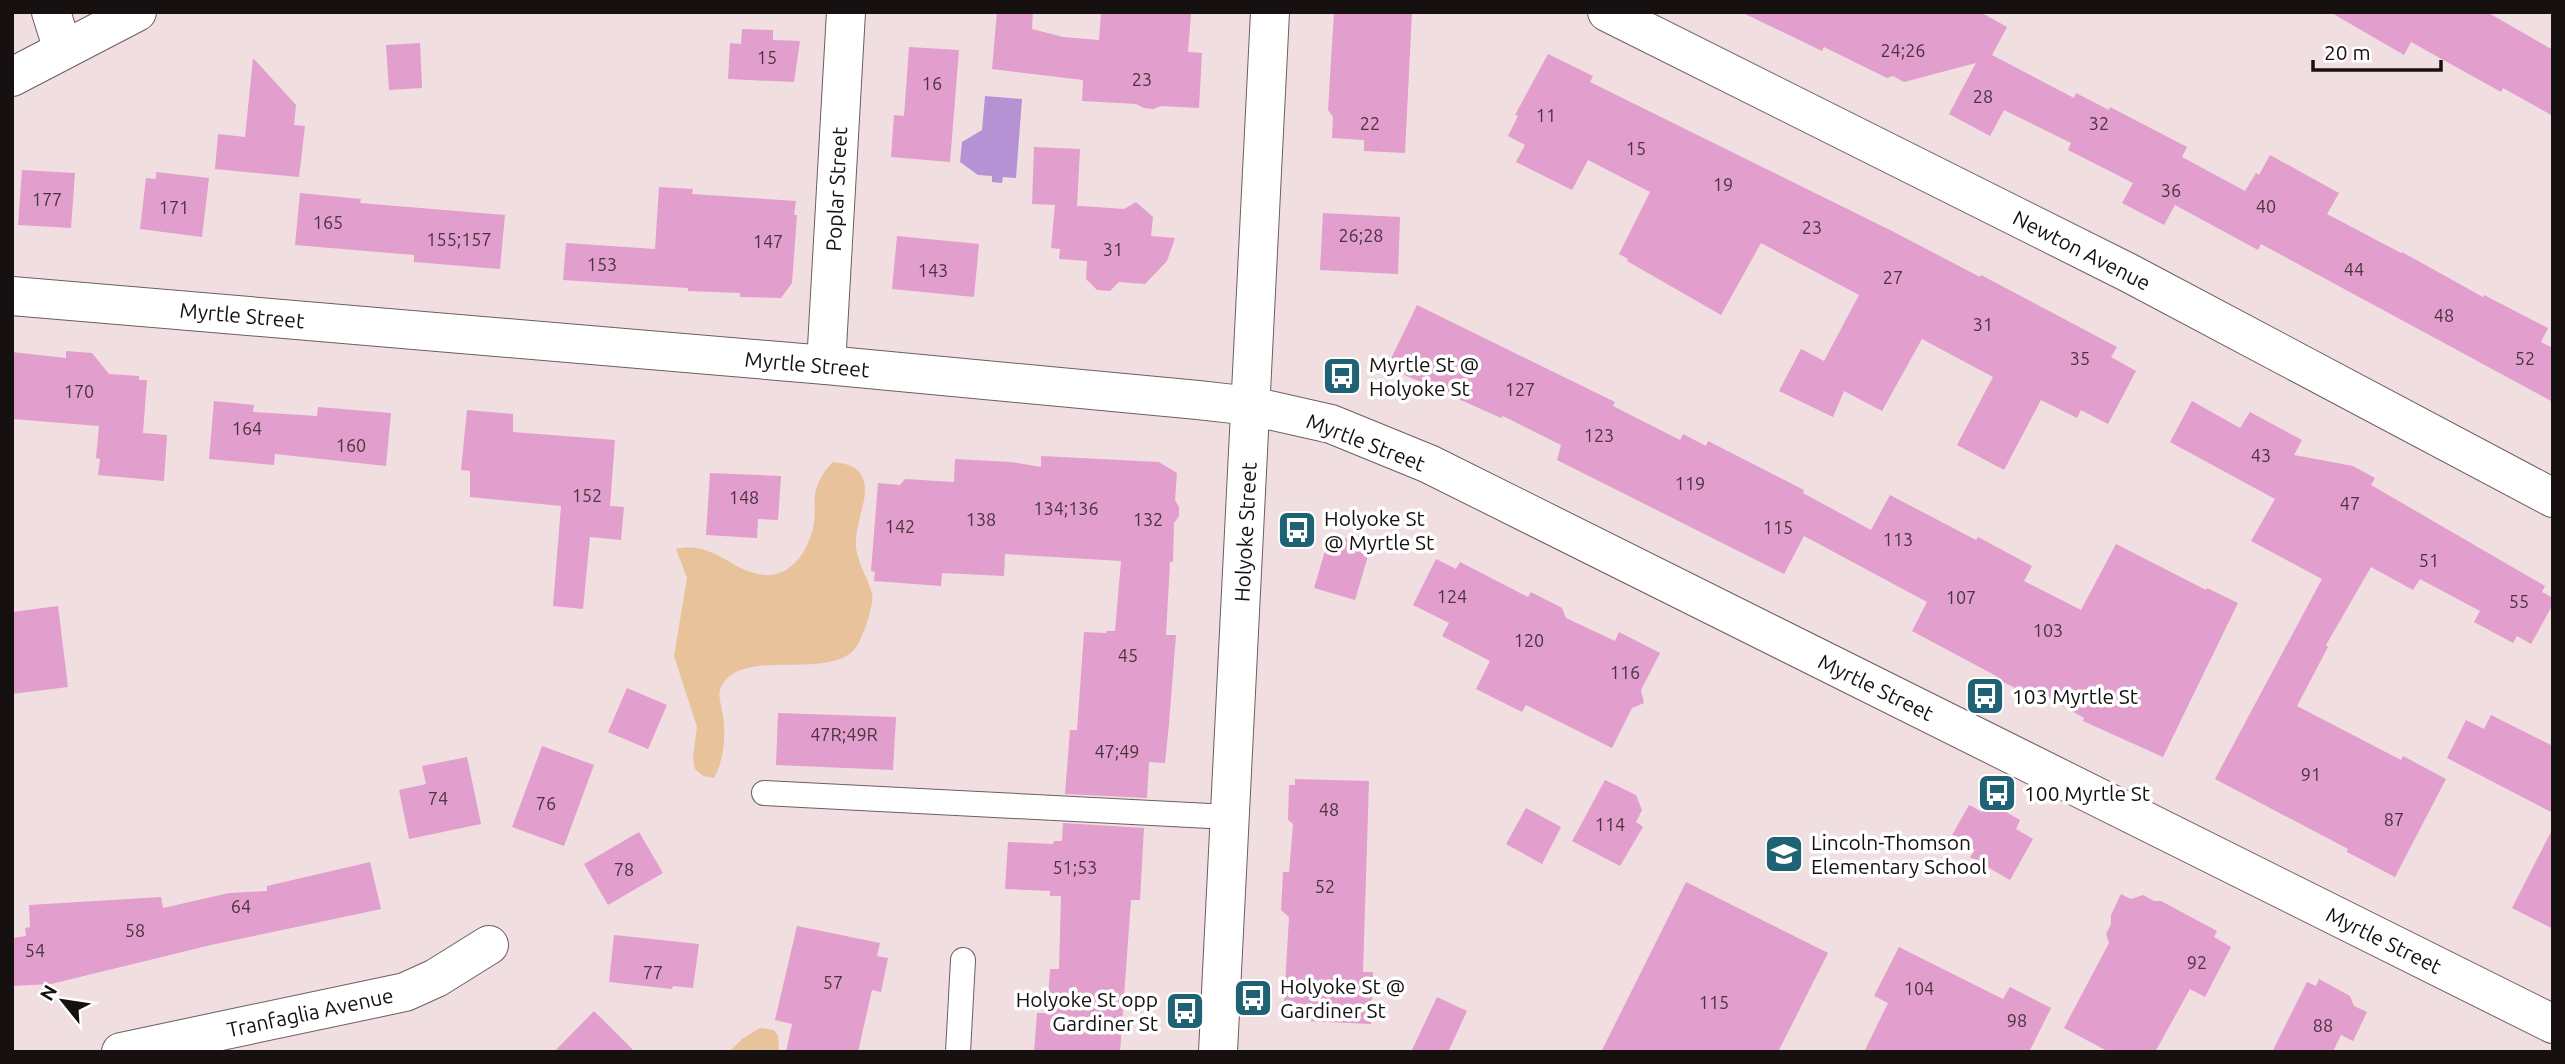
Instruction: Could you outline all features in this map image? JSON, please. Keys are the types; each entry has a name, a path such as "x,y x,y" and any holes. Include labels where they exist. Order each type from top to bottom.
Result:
{"main road":[{"path":"51,12 63,50"},
{"path":"12,77 137,12"},
{"name":"Poplar Street","path":"825,365 845,12"},
{"name":"Holyoke Street","path":"1218,1052 1270,12"},
{"name":"Newton Avenue","path":"1607,12 2141,279 2553,498"},
{"name":"Myrtle Street","path":"12,296 825,365 1251,407 1331,424 1429,464 2553,1024"},
{"name":"Tranfaglia Avenue","path":"121,1052 405,992 436,978 489,945"}],"lane":[{"path":"764,793 1229,817"},
{"path":"958,1052 962,960"}],"shaded area":[{"path":"985,96 1022,99 1016,178 1003,177 1002,183 992,182 992,176 978,175 960,162 962,142 982,130"},
{"path":"833,462 851,466 864,480 865,496 856,548 872,598 863,633 856,648 838,660 764,665 733,674 722,685 719,693 724,732 720,764 714,778 703,776 695,769 693,758 697,727 674,656 687,578 676,549 702,549 756,574 778,574 786,570 800,557 809,540 814,522 816,490"},
{"path":"760,1028 774,1030 778,1036 779,1052 729,1052 742,1039"}],"building":[{"path":"997,12 1033,12 1032,29 1063,37 1099,40 1101,12 1191,14 1188,52 1202,53 1199,108 1161,106 1153,109 1136,104 1082,101 1083,80 992,69"},
{"path":"1334,12 1412,12 1405,153 1364,151 1364,140 1332,138 1333,117 1328,110"},
{"path":"1741,12 1980,12 2007,27 1992,55 2074,98 2076,93 2109,110 2110,107 2187,147 2182,157 2245,191 2256,173 2259,175 2270,155 2339,193 2327,214 2483,297 2484,295 2548,328 2541,342 2553,348 2553,402 2261,244 2258,250 2175,205 2164,225 2122,203 2133,183 2068,150 2071,143 2004,110 1990,136 1949,114 1976,63 1904,82 1893,76 1887,78 1824,47 1822,51"},
{"path":"2330,12 2487,12 2553,50 2553,116 2503,88 2501,92 2411,42 2404,55"},
{"path":"742,29 773,30 773,40 800,41 794,82 728,79 730,43 741,44"},
{"path":"420,43 422,88 389,90 386,45"},
{"path":"909,47 959,50 950,162 891,157 894,115 904,116"},
{"path":"1548,54 1593,76 1590,82 1980,277 1981,275 2117,347 2111,357 2136,371 2108,424 2081,410 2077,418 2041,400 2004,470 1957,445 1993,377 1922,339 1882,411 1844,391 1833,417 1779,391 1801,349 1824,361 1859,295 1761,243 1721,315 1627,261 1628,259 1619,254 1650,192 1588,160 1572,190 1516,162 1525,145 1508,136 1518,116 1515,115"},
{"path":"253,58 296,105 294,125 305,126 299,177 215,169 218,134 245,137"},
{"path":"1034,147 1080,149 1077,206 1124,209 1136,202 1153,217 1151,236 1175,238 1167,261 1145,284 1119,282 1110,291 1097,290 1086,279 1087,261 1059,259 1060,249 1051,248 1055,205 1032,204"},
{"path":"22,170 75,173 71,228 18,225"},
{"path":"156,172 209,178 202,237 140,229 146,178 156,179"},
{"path":"659,187 693,189 692,194 796,201 792,283 781,298 740,297 740,293 688,291 688,288 563,280 566,243 655,249"},
{"path":"300,193 361,199 360,203 505,215 500,269 414,262 414,255 295,245"},
{"path":"1323,213 1400,217 1398,274 1320,270"},
{"path":"897,236 979,244 974,297 892,289"},
{"path":"1417,305 1615,402 1613,406 1680,440 1683,434 1706,446 1708,441 1804,490 1803,493 1871,530 1890,495 2032,566 2024,581 2081,610 2116,544 2206,590 2207,588 2238,603 2163,757 2083,721 2084,718 2040,693 2034,697 1997,679 1998,677 1912,631 1927,602 1804,536 1784,574 1557,460 1561,445 1503,416 1501,418 1387,367"},
{"path":"66,351 92,353 109,374 139,376 139,380 147,380 143,433 167,435 164,481 98,475 100,459 96,458 99,426 12,419 12,352 66,358"},
{"path":"214,401 254,405 253,412 317,416 318,407 391,413 386,466 275,454 274,465 209,459"},
{"path":"2192,401 2240,428 2250,412 2302,440 2294,455 2353,466 2375,478 2371,485 2545,586 2542,592 2553,598 2553,604 2531,644 2517,636 2513,643 2474,622 2480,611 2420,579 2413,590 2371,567 2326,645 2328,647 2297,706 2401,760 2403,756 2446,779 2395,877 2347,852 2348,849 2215,779 2322,579 2251,541 2275,499 2170,442"},
{"path":"467,410 513,414 513,432 615,440 610,506 624,507 621,540 590,537 583,609 553,606 561,506 470,497 470,471 461,470"},
{"path":"1041,456 1159,462 1177,473 1175,500 1179,507 1179,516 1174,523 1166,635 1176,635 1169,724 1165,763 1149,762 1147,798 1065,794 1070,730 1077,730 1084,632 1115,631 1121,561 1005,554 1004,576 942,573 941,586 874,581 875,572 871,571 878,483 900,485 905,479 954,482 955,459 1011,462 1041,467"},
{"path":"710,473 781,476 778,520 758,519 757,538 706,535"},
{"path":"1330,534 1371,546 1355,600 1314,588"},
{"path":"1436,559 1456,569 1460,562 1528,597 1531,592 1562,608 1566,618 1615,641 1619,632 1660,653 1641,690 1644,703 1632,708 1612,748 1526,705 1522,712 1476,689 1490,661 1442,636 1449,623 1413,605"},
{"path":"58,606 68,687 12,694 12,612"},
{"path":"627,688 667,705 648,749 608,732"},
{"path":"778,713 896,717 893,770 776,765"},
{"path":"2491,715 2553,746 2553,813 2447,758 2466,720 2484,729"},
{"path":"542,746 594,765 564,846 512,827"},
{"path":"467,757 481,824 409,839 399,790 426,784 422,766"},
{"path":"1295,779 1369,781 1363,972 1373,972 1371,1024 1283,1020 1289,917 1281,910 1283,872 1289,872 1293,824 1288,820 1289,785 1295,785"},
{"path":"1605,780 1636,795 1642,810 1636,822 1643,827 1620,866 1572,841"},
{"path":"1987,801 2020,820 2016,829 2033,839 2010,880 1970,857 1975,850 1951,837 1969,805 1982,812"},
{"path":"1526,808 1561,827 1542,864 1506,844"},
{"path":"1063,823 1144,828 1140,900 1131,900 1120,1052 1034,1052 1037,1013 1047,1013 1050,969 1059,969 1061,896 1050,896 1050,891 1005,889 1008,842 1053,844 1054,841 1062,841"},
{"path":"2553,828 2553,929 2512,908"},
{"path":"639,832 663,873 608,905 584,864"},
{"path":"370,862 381,909 211,945 51,984 12,986 12,938 26,936 25,928 30,927 29,905 161,897 163,908 229,893 267,891 267,886"},
{"path":"1686,882 1828,953 1778,1052 1601,1052"},
{"path":"2121,894 2131,899 2143,895 2154,901 2161,901 2217,931 2214,937 2231,947 2205,997 2190,989 2155,1052 2109,1052 2064,1028 2109,943 2106,934"},
{"path":"797,926 880,943 877,956 888,958 881,992 872,990 858,1052 786,1052 792,1024 775,1020"},
{"path":"614,935 699,944 693,988 673,986 672,989 609,982"},
{"path":"1899,947 2003,999 2010,987 2051,1008 2029,1052 1864,1052 1888,1003 1874,996"},
{"path":"2319,979 2350,996 2354,1006 2367,1012 2353,1041 2341,1035 2333,1052 2272,1052 2307,982 2316,986"},
{"path":"1437,997 1467,1011 1448,1052 1411,1052"},
{"path":"594,1011 635,1052 554,1052"}],"place":[{"name":"Myrtle St @ Holyoke St","path":"1342,376"},
{"name":"Holyoke St @ Myrtle St","path":"1297,530"},
{"name":"103 Myrtle St","path":"1985,696"},
{"name":"100 Myrtle St","path":"1997,793"},
{"name":"Lincoln-Thomson Elementary School","path":"1784,854"},
{"name":"Holyoke St @ Gardiner St","path":"1253,998"},
{"name":"Holyoke St opp Gardiner St","path":"1185,1011"}]}
